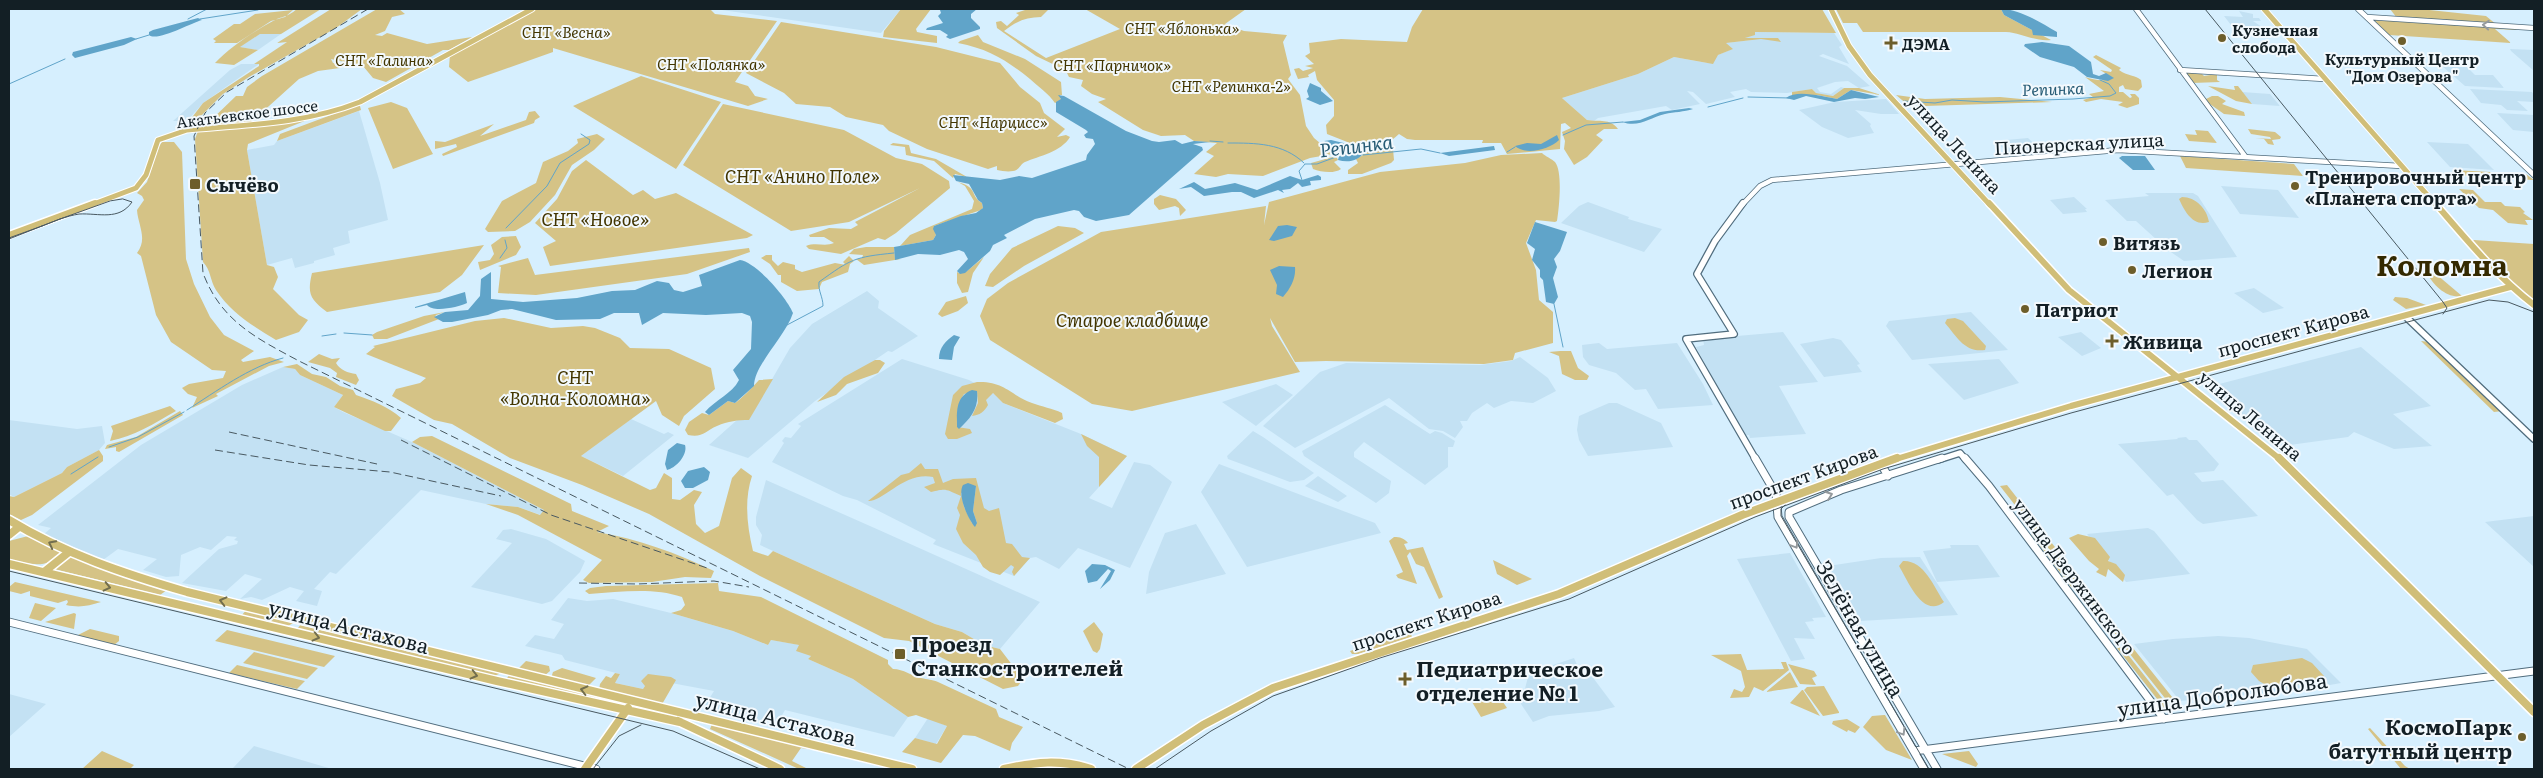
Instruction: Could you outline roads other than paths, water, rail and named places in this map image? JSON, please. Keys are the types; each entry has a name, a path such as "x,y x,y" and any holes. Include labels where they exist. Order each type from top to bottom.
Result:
{"main road":[{"name":"Акатьевское шоссе","path":"9,235 136,188 146,175 158,140 170,134 187,130 295,121 334,114 360,102 532,9"},
{"name":"улица Ленина","path":"1831,9 1849,46 1862,64 2069,290 2276,454 2534,712"},
{"path":"2264,9 2510,288 2534,305"},
{"name":"проспект Кирова","path":"1136,769 1203,725 1272,688 1559,594 1775,502 1881,464 1969,434 2510,288"},
{"path":"9,535 13,525"},
{"name":"улица Астахова","path":"13,525 69,552 174,588 912,769"},
{"path":"44,572 69,552"},
{"name":"улица Астахова","path":"9,564 234,616 498,681 680,722"},
{"path":"160,600 174,588"},
{"path":"193,607 204,596"},
{"path":"234,616 244,606"},
{"path":"290,630 301,620"},
{"path":"498,681 507,671"},
{"path":"589,769 632,701"},
{"name":"улица Астахова","path":"632,701 780,769"},
{"path":"1004,769 1041,761 1062,760 1091,769"},
{"path":"1028,769 1041,761"}],"street":[{"path":"2136,9 2246,156"},
{"path":"2358,9 2534,175"},
{"path":"2367,17 2534,28"},
{"path":"2180,70 2324,79"},
{"name":"Пионерская улица","path":"1686,340 1734,334 1697,274 1713,246 1758,186 1772,180 2131,150 2401,166"},
{"path":"2406,317 2534,439"},
{"name":"Зелёная улица","path":"1686,340 1776,494 1775,502 1778,517 1924,769"},
{"name":"улица Дзержинского","path":"1888,476 1960,453 1988,486 2164,719"},
{"path":"1881,464 1888,476"},
{"name":"Зелёная улица","path":"1888,476 1797,506 1789,512 1789,517 1937,769"},
{"path":"9,622 589,769"},
{"name":"улица Добролюбова","path":"1914,751 2534,671"}],"water":[{"path":"942,9 977,9 971,14 971,18 980,29 950,39 946,37 948,35 940,30 926,30 943,23 938,16"},
{"path":"2001,9 2016,11 2030,17 2057,32 2057,37 2033,35 2032,30 2004,15"},
{"path":"198,18 202,20 166,34 159,36 149,35 149,32 153,30"},
{"path":"131,37 137,39 124,45 75,58 72,55 73,52"},
{"path":"2042,42 2069,46 2091,62 2093,74 2099,76 2106,73 2114,78 2108,81 2087,77 2074,67 2040,57 2024,46 2025,44"},
{"path":"1310,83 1321,88 1321,91 1333,101 1320,105 1306,99 1309,97 1307,91"},
{"path":"1851,90 1879,97 1855,98 1834,102 1806,96 1794,100 1786,98 1791,95 1804,94 1837,99"},
{"path":"1058,95 1064,96 1126,131 1152,141 1175,140 1182,144 1194,141 1210,142 1193,144 1202,147 1203,150 1129,215 1096,221 1084,217 1079,211 1074,210 1035,219 1004,235 1007,238 993,245 990,251 965,273 960,274 957,271 968,259 964,252 959,250 940,255 918,254 895,260 894,247 933,240 936,235 933,229 934,226 961,216 976,213 983,208 982,203 978,200 969,184 956,181 953,175 1000,180 1019,176 1032,178 1086,160 1087,155 1095,144 1093,139 1086,138 1084,135 1088,132 1086,130 1056,112 1056,102 1061,99"},
{"path":"1693,109 1665,114 1639,123 1628,124 1622,122 1640,120 1660,112"},
{"path":"1557,135 1559,140 1550,146 1538,150 1525,151 1515,146 1527,143 1541,144"},
{"path":"1331,140 1360,147 1364,152 1353,160 1338,160 1340,153 1324,141"},
{"path":"1494,146 1495,150 1449,156 1440,153"},
{"path":"2122,156 2145,156 2155,170 2133,170 2119,158"},
{"path":"1318,175 1321,177 1321,180 1310,181 1311,185 1302,187 1298,183 1290,189 1282,190 1284,193 1278,190 1254,198 1241,192 1204,196 1191,187 1179,189 1194,182 1205,189 1235,183 1257,190 1290,176 1302,180"},
{"path":"1535,222 1567,232 1560,251 1554,259 1557,267 1553,278 1558,297 1554,304 1546,302 1540,270 1532,260 1535,249 1527,243"},
{"path":"1278,226 1297,227 1292,236 1274,241 1269,240"},
{"path":"740,260 754,267 770,282 790,306 793,313 784,332 759,369 754,386 735,403 728,401 709,415 705,412 736,385 739,380 733,370 751,349 752,322 750,316 742,313 706,315 663,313 642,325 639,313 614,313 600,319 556,320 512,309 452,322 443,322 434,317 445,312 468,310 480,296 481,279 491,272 491,299 523,302 577,298 612,291 635,290 657,281 669,283 674,290 683,292 702,286 699,275"},
{"path":"1279,266 1295,267 1292,283 1283,297 1276,294 1277,285 1270,270"},
{"path":"465,292 467,303 463,305 440,309 427,305 415,308 415,307"},
{"path":"954,335 960,337 954,347 952,360 939,359 942,348"},
{"path":"972,390 977,391 977,403 970,417 959,429 957,427 958,406 962,397"},
{"path":"677,443 685,445 685,453 677,464 667,470 665,464 668,450"},
{"path":"704,467 710,472 708,480 693,488 685,488 681,481 688,471"},
{"path":"968,483 976,486 973,511 977,523 975,527 969,518 961,495 963,485"},
{"path":"1092,564 1105,565 1115,570 1110,580 1100,589 1111,571 1108,569 1097,581 1088,583 1085,571"}],"waterway":[{"path":"188,19 207,9"},
{"path":"200,19 258,10"},
{"path":"136,39 149,35"},
{"path":"9,84 65,59"},
{"name":"Репинка","path":"1904,101 1935,103 1952,100 1985,102 2073,99 2110,96 2116,93 2109,84 2100,80"},
{"name":"Репинка","path":"1748,97 1789,98"},
{"name":"Репинка","path":"1708,107 1743,98"},
{"name":"Репинка","path":"1563,135 1586,125 1623,122"},
{"path":"506,228 547,186 560,163 589,144 590,140 581,134"},
{"path":"1210,141 1223,142"},
{"path":"1228,143 1249,143 1278,148 1296,156 1304,163"},
{"name":"Репинка","path":"1507,152 1515,147"},
{"name":"Репинка","path":"1363,155 1421,149 1440,153"},
{"name":"Репинка","path":"1302,180 1299,171 1305,164 1317,164 1336,157"},
{"path":"500,258 507,248 505,240"},
{"path":"787,325 823,306 819,282 839,268 861,258 894,253"},
{"path":"1554,304 1563,347"},
{"path":"344,333 372,335"},
{"path":"322,336 336,334"},
{"path":"187,410 246,373 283,358"},
{"path":"109,447 138,437 184,412"},
{"path":"71,474 98,457"}],"tram line":[{"path":"2205,9 2443,302 2447,308 2444,312"},
{"path":"123,199 132,202 127,208 115,214 79,214 60,219 110,201 123,199"},
{"path":"42,226 60,219"},
{"path":"9,238 42,226"},
{"path":"9,239 42,226"},
{"path":"2444,312 2489,300 2508,302 2534,312"},
{"path":"1784,506 1883,469 2071,413 2444,312"},
{"path":"1155,769 1211,731 1273,696 1380,658 1569,599 1755,517 1784,506"},
{"path":"1784,506 1781,509 1781,516 1929,769"},
{"path":"9,571 673,731 760,769"},
{"path":"593,769 619,736 641,725"}],"railway":[{"path":"368,9 227,92 205,113 194,136 203,273 211,290 230,316 254,336 299,361 1129,769"},
{"path":"229,432 377,464"},
{"path":"401,440 551,515 710,569"},
{"path":"215,450 309,465 390,472 501,496"},
{"path":"579,583 637,584 714,581 749,587"}],"place":[{"name":"Кузнечная слобода","path":"2222,38"},
{"name":"Культурный Центр \"Дом Озерова\"","path":"2402,41"},
{"name":"ДЭМА","path":"1891,43"},
{"name":"Сычёво","path":"195,184"},
{"name":"Тренировочный центр «Планета спорта»","path":"2295,186"},
{"name":"Витязь","path":"2103,242"},
{"name":"Легион","path":"2132,270"},
{"name":"Патриот","path":"2025,309"},
{"name":"Живица","path":"2112,341"},
{"name":"Проезд Станкостроителей","path":"900,654"},
{"name":"Педиатрическое отделение № 1","path":"1405,679"},
{"name":"КосмоПарк батутный центр","path":"2522,737"}],"district":[{"name":"Коломна","path":"2442,264"}],"park label":[{"name":"СНТ «Яблонька»","path":"1182,27"},
{"name":"СНТ «Весна»","path":"566,31"},
{"name":"СНТ «Галина»","path":"384,59"},
{"name":"СНТ «Полянка»","path":"711,63"},
{"name":"СНТ «Парничок»","path":"1112,64"},
{"name":"СНТ «Репинка-2»","path":"1231,85"},
{"name":"СНТ «Нарцисс»","path":"993,121"},
{"name":"СНТ «Анино Поле»","path":"802,175"},
{"name":"СНТ «Новое»","path":"595,218"},
{"name":"Старое кладбище","path":"1132,319"},
{"name":"СНТ «Волна-Коломна»","path":"575,386"}]}
